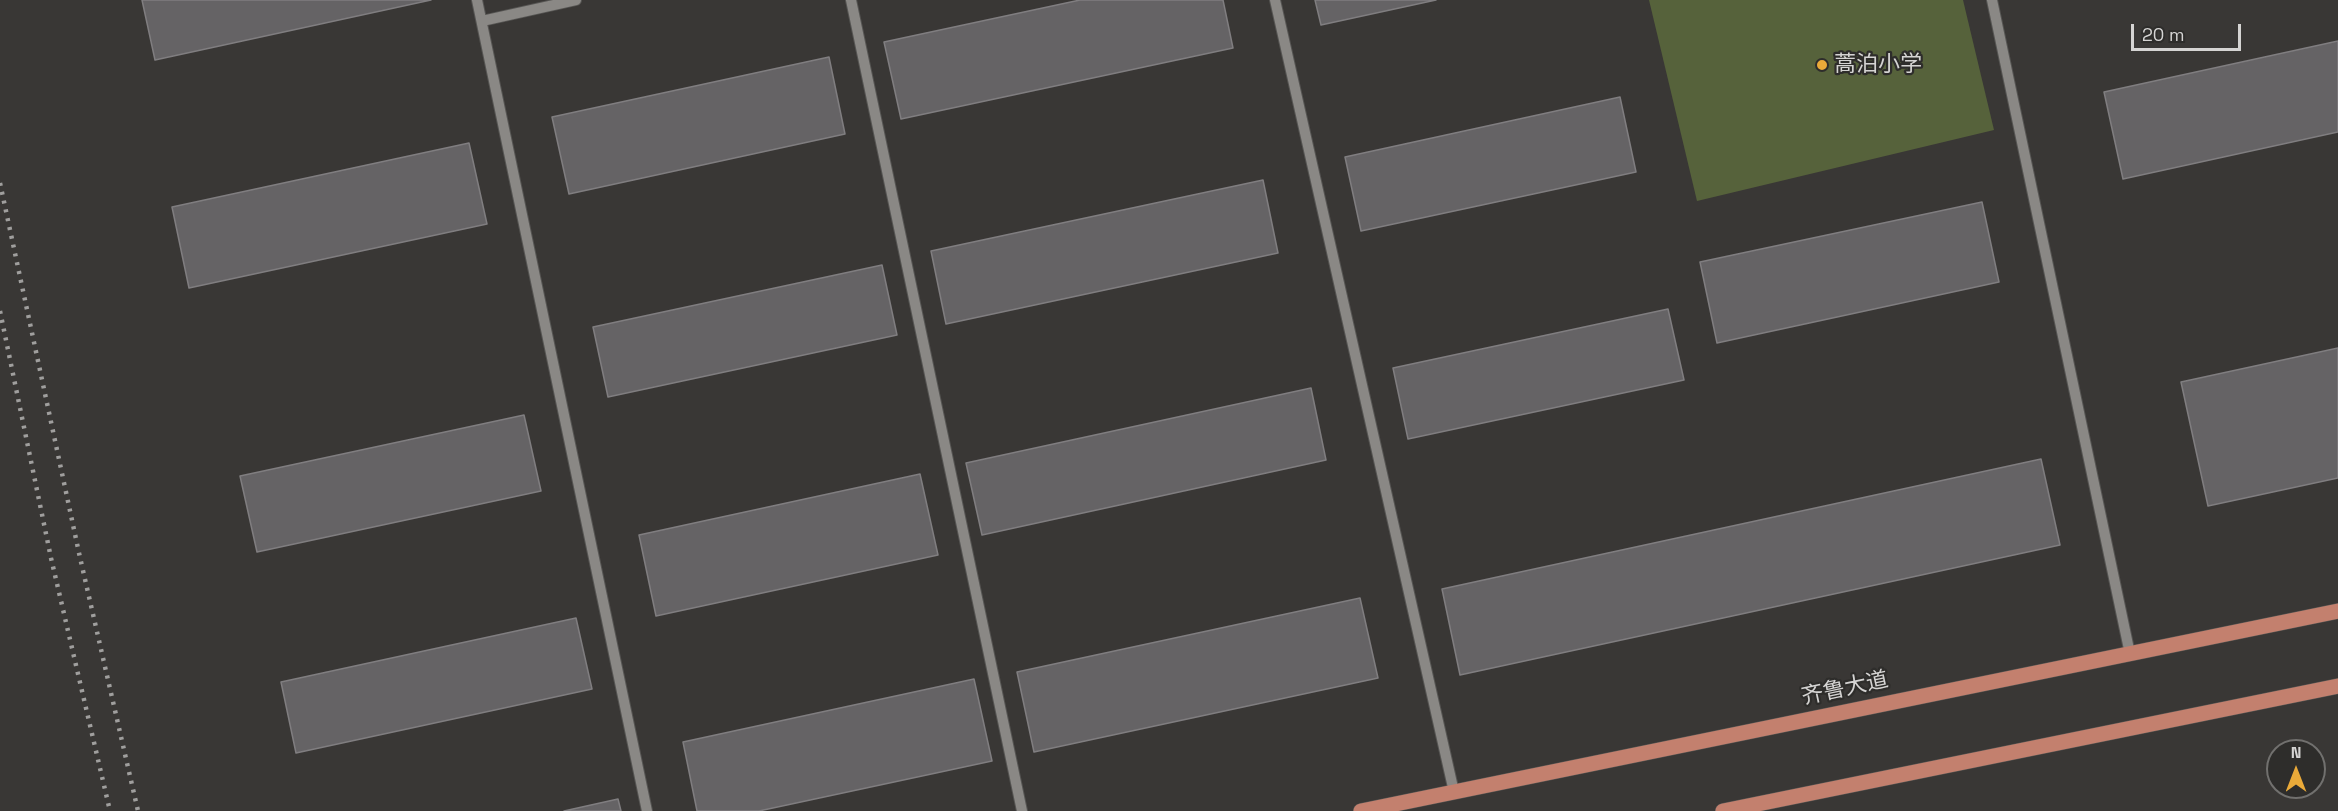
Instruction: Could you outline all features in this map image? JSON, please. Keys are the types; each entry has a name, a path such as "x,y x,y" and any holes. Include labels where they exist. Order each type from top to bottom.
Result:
{"main road":[{"name":"齐鲁大道","path":"1361,811 2338,611"},
{"path":"1723,811 2338,686"}],"street":[{"path":"477,0 647,811"},
{"path":"482,21 576,0"},
{"path":"851,0 1022,811"},
{"path":"1275,0 1454,792"},
{"path":"1992,0 2130,654"}],"green space":[{"name":"蒿泊小学","path":"1649,0 1963,0 1994,130 1697,201"}],"building":[{"path":"142,0 431,0 155,60"},
{"path":"1080,0 1223,0 1233,48 901,119 884,42"},
{"path":"1315,0 1436,0 1321,25"},
{"path":"2338,41 2338,132 2123,179 2104,92"},
{"path":"829,57 845,134 569,194 552,117"},
{"path":"1620,97 1636,172 1361,231 1345,157"},
{"path":"469,143 487,224 189,288 172,207"},
{"path":"1263,180 1278,253 946,324 931,251"},
{"path":"1982,202 1999,282 1717,343 1700,262"},
{"path":"882,265 897,335 608,397 593,327"},
{"path":"1668,309 1684,380 1408,439 1393,368"},
{"path":"2338,348 2338,478 2208,506 2181,382"},
{"path":"1311,388 1326,460 982,535 966,463"},
{"path":"524,415 541,491 257,552 240,476"},
{"path":"2041,459 2060,545 1460,675 1442,589"},
{"path":"920,474 938,555 656,616 639,535"},
{"path":"1360,598 1378,678 1034,752 1017,672"},
{"path":"576,618 592,689 296,753 281,682"},
{"path":"974,679 992,761 759,811 697,811 683,742"},
{"path":"618,799 621,811 564,811"}],"railway":[{"path":"0,183 79,553 138,811"},
{"path":"0,311 51,558 110,811"}],"place":[{"name":"蒿泊小学","path":"1822,65"}]}
